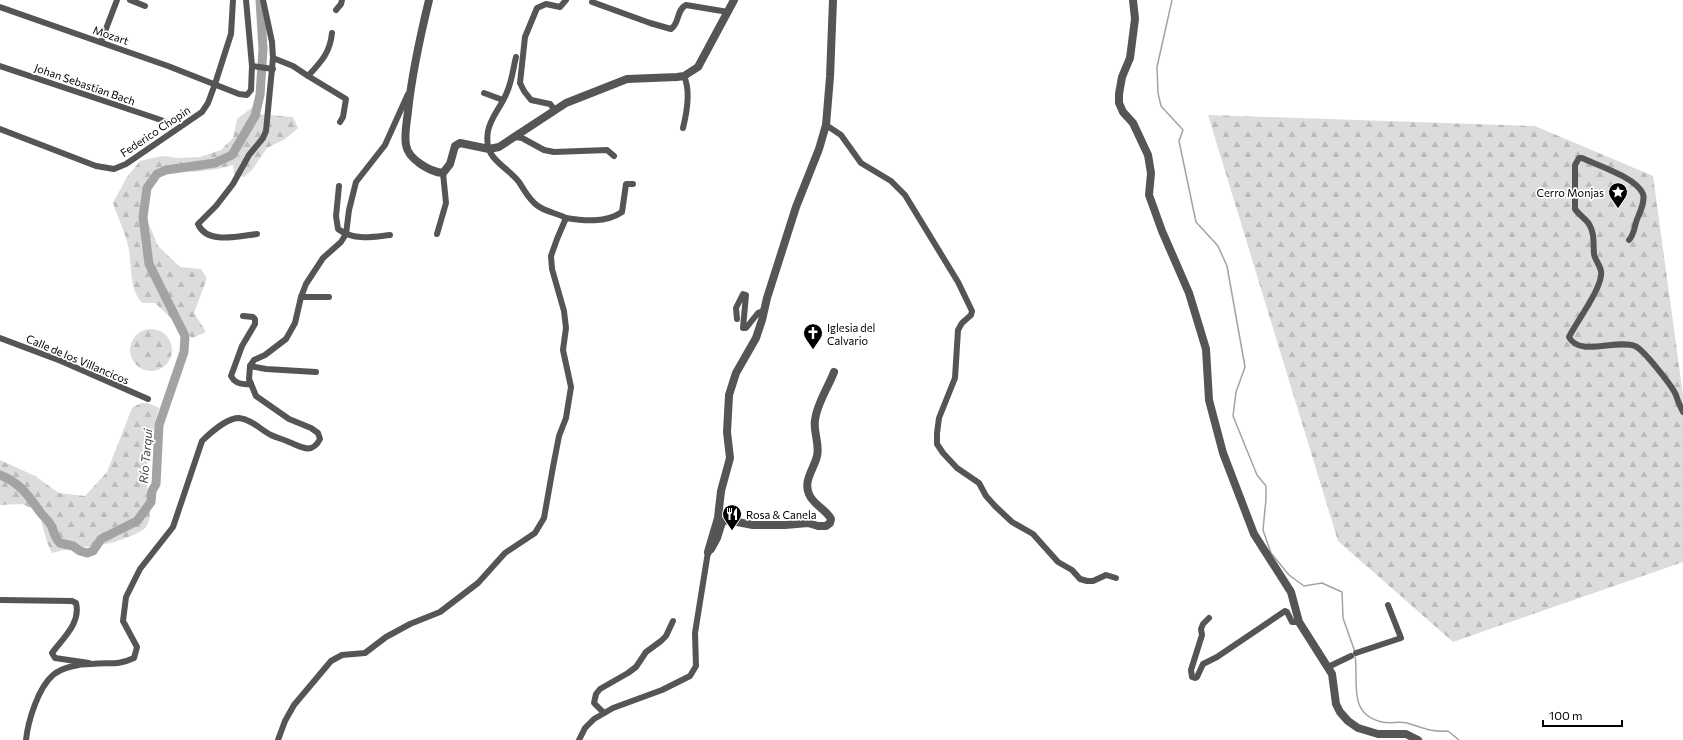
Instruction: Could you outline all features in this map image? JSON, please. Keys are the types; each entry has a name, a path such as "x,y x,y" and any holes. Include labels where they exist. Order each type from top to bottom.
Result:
{"street":[{"path":"101,42 117,0"},
{"path":"130,0 145,6"},
{"name":"Federico Chopin","path":"0,129 96,166 114,168 126,164 202,112 208,103 231,34 233,0"},
{"path":"246,0 253,66 271,69"},
{"path":"257,234 216,238 198,224 216,206 233,184 249,155 263,138 268,120 273,58 272,42 264,0"},
{"path":"336,10 341,4 342,0"},
{"path":"429,0 417,50 410,91 406,129 407,148 410,154 427,168 443,173"},
{"path":"555,110 550,104 531,100 522,87 520,78 525,37 537,8 546,4 560,7 566,0"},
{"path":"437,234 446,203 443,173 450,164 454,146 460,143 489,149 499,147 566,103 627,79 684,76 698,67 734,0"},
{"path":"579,740 585,728 594,719 604,713 662,690 690,676 696,666 695,633 708,552 718,518 721,491 730,458 727,432 729,395 736,373 756,338 796,207 819,149 826,125 830,77 833,0"},
{"path":"1133,0 1135,19 1130,58 1122,78 1119,103 1123,112 1133,123 1148,155 1151,173 1149,195 1162,231 1189,293 1206,349 1209,400 1223,453 1254,534 1291,592 1299,622 1332,674 1336,704 1340,712 1348,721 1358,728 1378,734 1406,734 1418,740"},
{"path":"592,2 671,29 674,26 681,8 686,5 728,12"},
{"name":"Mozart","path":"0,7 101,42 238,94 247,95 251,90 253,66"},
{"path":"308,76 324,58 331,45 332,33"},
{"path":"516,57 510,84 489,126 489,149 495,160 518,181 531,201 539,207 557,213 566,218 596,220 614,217 622,212 626,184 633,184"},
{"path":"273,58 293,66 346,99 343,117 340,122"},
{"name":"Johan Sebastian Bach","path":"0,66 164,121"},
{"path":"683,128 688,107 687,85 684,76"},
{"path":"26,740 33,708 42,690 53,676 64,669 90,664 123,663 134,658 137,647 124,621 126,598 140,569 173,527 202,441 210,433 237,418 247,420 272,435 290,442 300,448 312,448 317,446 320,440 318,433 311,428 289,419 256,396 249,380 250,366 254,360 265,355 286,339 295,323 301,297 306,284 323,258 341,242 346,234 349,210 356,182 385,144 410,91"},
{"path":"484,92 503,100"},
{"path":"826,125 841,135 861,163 891,181 905,195 958,282 972,311 971,315 962,322 958,330 955,378 939,418 937,444 957,468 979,484 986,496 995,506 1012,522 1033,534 1058,562 1072,570 1080,579 1093,581 1106,575 1116,578"},
{"path":"515,137 522,138 544,150 554,152 607,150 614,156"},
{"path":"1629,240 1633,236 1634,225 1642,206 1643,195 1639,186 1612,170 1579,158 1576,160 1575,170 1575,209 1589,225 1594,236 1594,255 1601,271 1601,278 1592,300 1569,337 1572,342 1577,345 1590,347 1619,343 1636,347 1651,361 1676,395 1677,403 1683,412"},
{"path":"339,186 336,216 336,225 338,229 346,234 368,238 390,234"},
{"path":"278,740 285,721 294,705 331,661 342,656 365,653 386,637 410,624 440,612 478,583 506,553 535,533 544,518 559,436 566,418 571,387 563,350 566,328 564,311 552,269 551,256 566,218"},
{"path":"737,319 736,308 743,294 746,295 743,328 746,328 758,313 763,311"},
{"path":"301,297 329,297"},
{"path":"243,316 253,317 255,319 255,324 242,346 231,376 237,382 245,385 251,384"},
{"name":"Calle de los Villancicos","path":"0,338 61,361 148,399"},
{"path":"250,366 266,369 316,372"},
{"path":"708,552 714,545 722,522 727,520 753,525 808,523 818,526 826,526 830,523 831,519 828,514 812,499 809,495 807,486 817,456 818,444 815,420 822,396 828,387 834,372"},
{"path":"0,600 76,602 76,619 71,629 52,653 52,656 64,660 84,661 90,664"},
{"path":"1328,667 1354,654 1401,638 1388,604"},
{"path":"1209,618 1203,624 1199,646 1193,664 1191,674 1192,677 1195,678 1198,677 1203,664 1217,657 1285,611 1292,622 1299,622"},
{"path":"604,713 594,703 596,694 600,689 620,679 636,667 646,652 666,636 673,621"}],"green space":[{"path":"254,106 257,109 258,114 293,117 298,128 285,139 267,148 252,170 244,177 234,174 233,165 194,172 167,168 149,177 143,192 142,212 158,246 180,267 201,269 207,278 194,313 206,332 192,338 155,303 142,303 138,297 133,285 128,244 113,203 127,177 140,161 162,156 178,158 200,157 221,150 233,138 237,119"},
{"path":"1208,115 1535,126 1653,176 1683,395 1683,562 1453,642 1338,541"},
{"path":"151,329 166,335 172,350 166,365 151,371 136,365 130,350 136,335"},
{"path":"141,403 148,403 159,408 147,465 147,488 150,506 150,518 148,523 141,531 114,542 52,553 38,511 22,504 0,505 0,460 35,476 59,493 85,496 107,472 132,408"}],"waterway":[{"name":"Río Tarqui","path":"0,475 13,482 27,495 52,527 60,543 73,546 80,551 87,553 93,551 101,539 137,521 151,502 152,491 156,484 159,425 184,352 185,336 149,264 143,217 147,188 157,174 166,170 215,163 232,155 255,116 260,95 263,49 260,0"},
{"path":"1172,0 1157,67 1158,93 1161,106 1183,130 1179,141 1196,222 1218,246 1227,266 1245,367 1236,392 1233,416 1257,475 1266,486 1263,530 1271,553 1289,575 1304,586 1322,583 1342,592 1343,618 1355,652"},
{"path":"1355,655 1356,686 1359,704 1364,712 1371,718 1382,722 1404,722 1431,730 1448,731 1459,740"}],"place":[{"name":"Cerro Monjas","path":"1618,209"},
{"name":"Iglesia del Calvario","path":"813,350"},
{"name":"Rosa & Canela","path":"732,531"}]}
